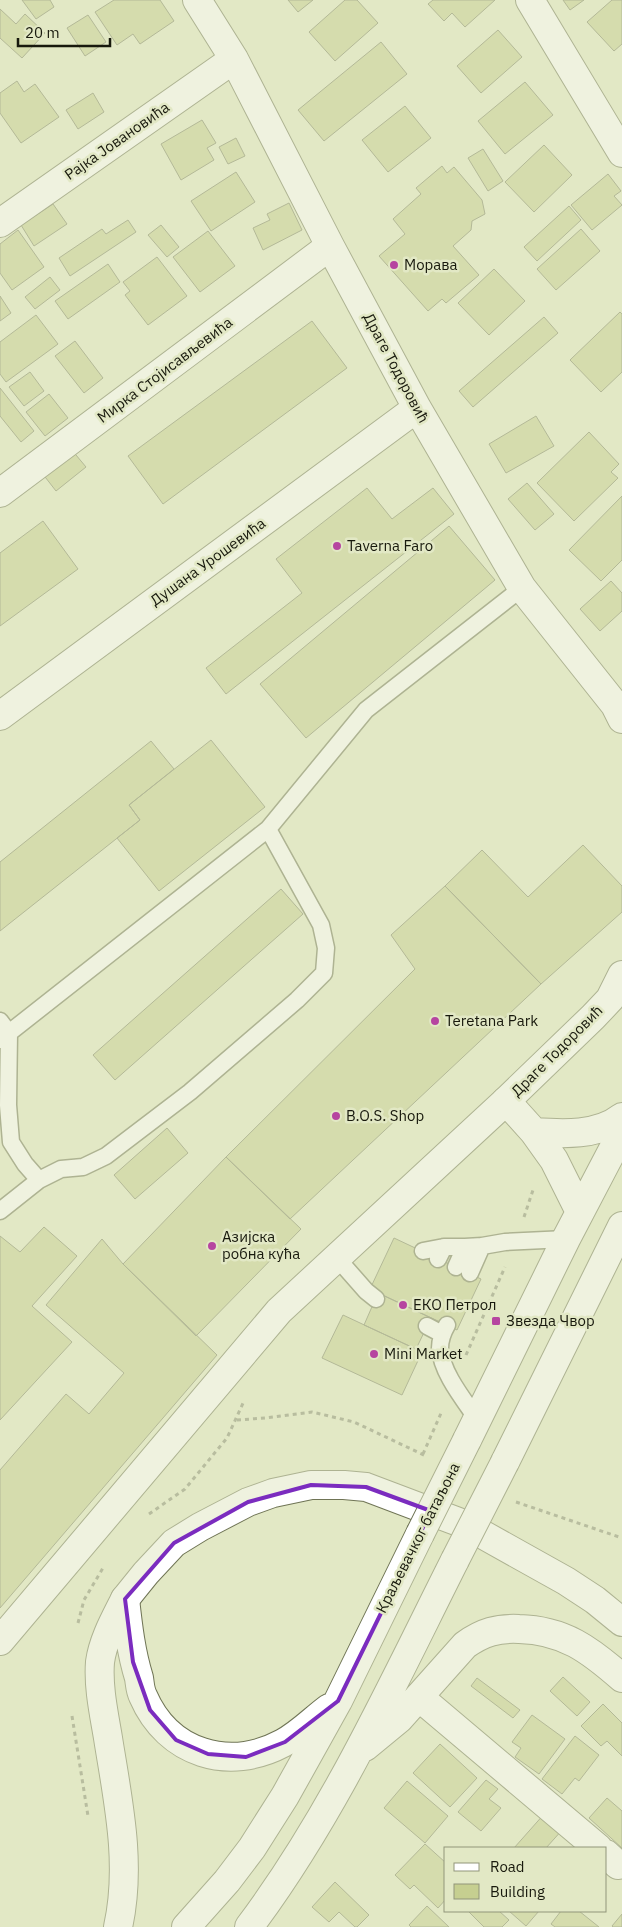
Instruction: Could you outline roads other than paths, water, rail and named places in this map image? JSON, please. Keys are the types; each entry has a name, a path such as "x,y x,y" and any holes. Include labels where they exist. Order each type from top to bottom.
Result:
{"street":[{"name":"Драге Тодоровић","path":"197,0 234,59 330,246 417,408 522,588 620,707"},
{"path":"530,0 622,153"},
{"name":"Рајка Јовановића","path":"0,223 234,59"},
{"name":"Мирка Стојисављевића","path":"0,493 330,246"},
{"name":"Душана Урошевића","path":"0,716 417,408"},
{"name":"Драге Тодоровић","path":"506,1101 610,999 622,975"},
{"path":"0,1640 279,1311 506,1101 534,1132 554,1160 580,1212"},
{"path":"534,1132 564,1134 592,1130 616,1122 622,1117"},
{"name":"Краљевачког батаљона","path":"186,1927 226,1881 268,1825 338,1701 566,1239 622,1132"},
{"path":"249,1927 301,1852 356,1754 505,1462 622,1226"},
{"path":"118,1927 124,1896 124,1840 104,1714 100,1662 108,1633 125,1599 174,1543 200,1526 248,1502 273,1493 311,1485 344,1484 375,1490 464,1524 566,1581 595,1600 622,1622"},
{"path":"125,1599 133,1662 142,1694 150,1710 163,1727 176,1740 192,1749 228,1758 266,1751 285,1742 338,1701"},
{"path":"356,1754 399,1719 465,1645 477,1636 491,1630 545,1630 565,1637 584,1647 622,1678"},
{"path":"419,1697 597,1847"}],"lane":[{"path":"39,1180 25,1164 11,1142 3,1032 268,829 366,710 522,588"},
{"path":"0,1211 39,1180 61,1170 83,1167 106,1156 190,1092 298,1000 324,973 326,948 321,925 268,829"},
{"path":"423,1251 441,1253 465,1247 505,1242 566,1239"},
{"path":"465,1247 463,1270 482,1246"},
{"path":"337,1258 366,1291 376,1298"},
{"path":"436,1327 444,1361 472,1430"}],"place":[{"name":"Морава","path":"394,265"},
{"name":"Taverna Faro","path":"337,546"},
{"name":"Teretana Park","path":"435,1021"},
{"name":"B.O.S. Shop","path":"336,1116"},
{"name":"Азијска робна кућа","path":"212,1246"},
{"name":"ЕКО Петрол","path":"403,1305"},
{"name":"Звезда Чвор","path":"496,1321"},
{"name":"Mini Market","path":"374,1354"}]}
